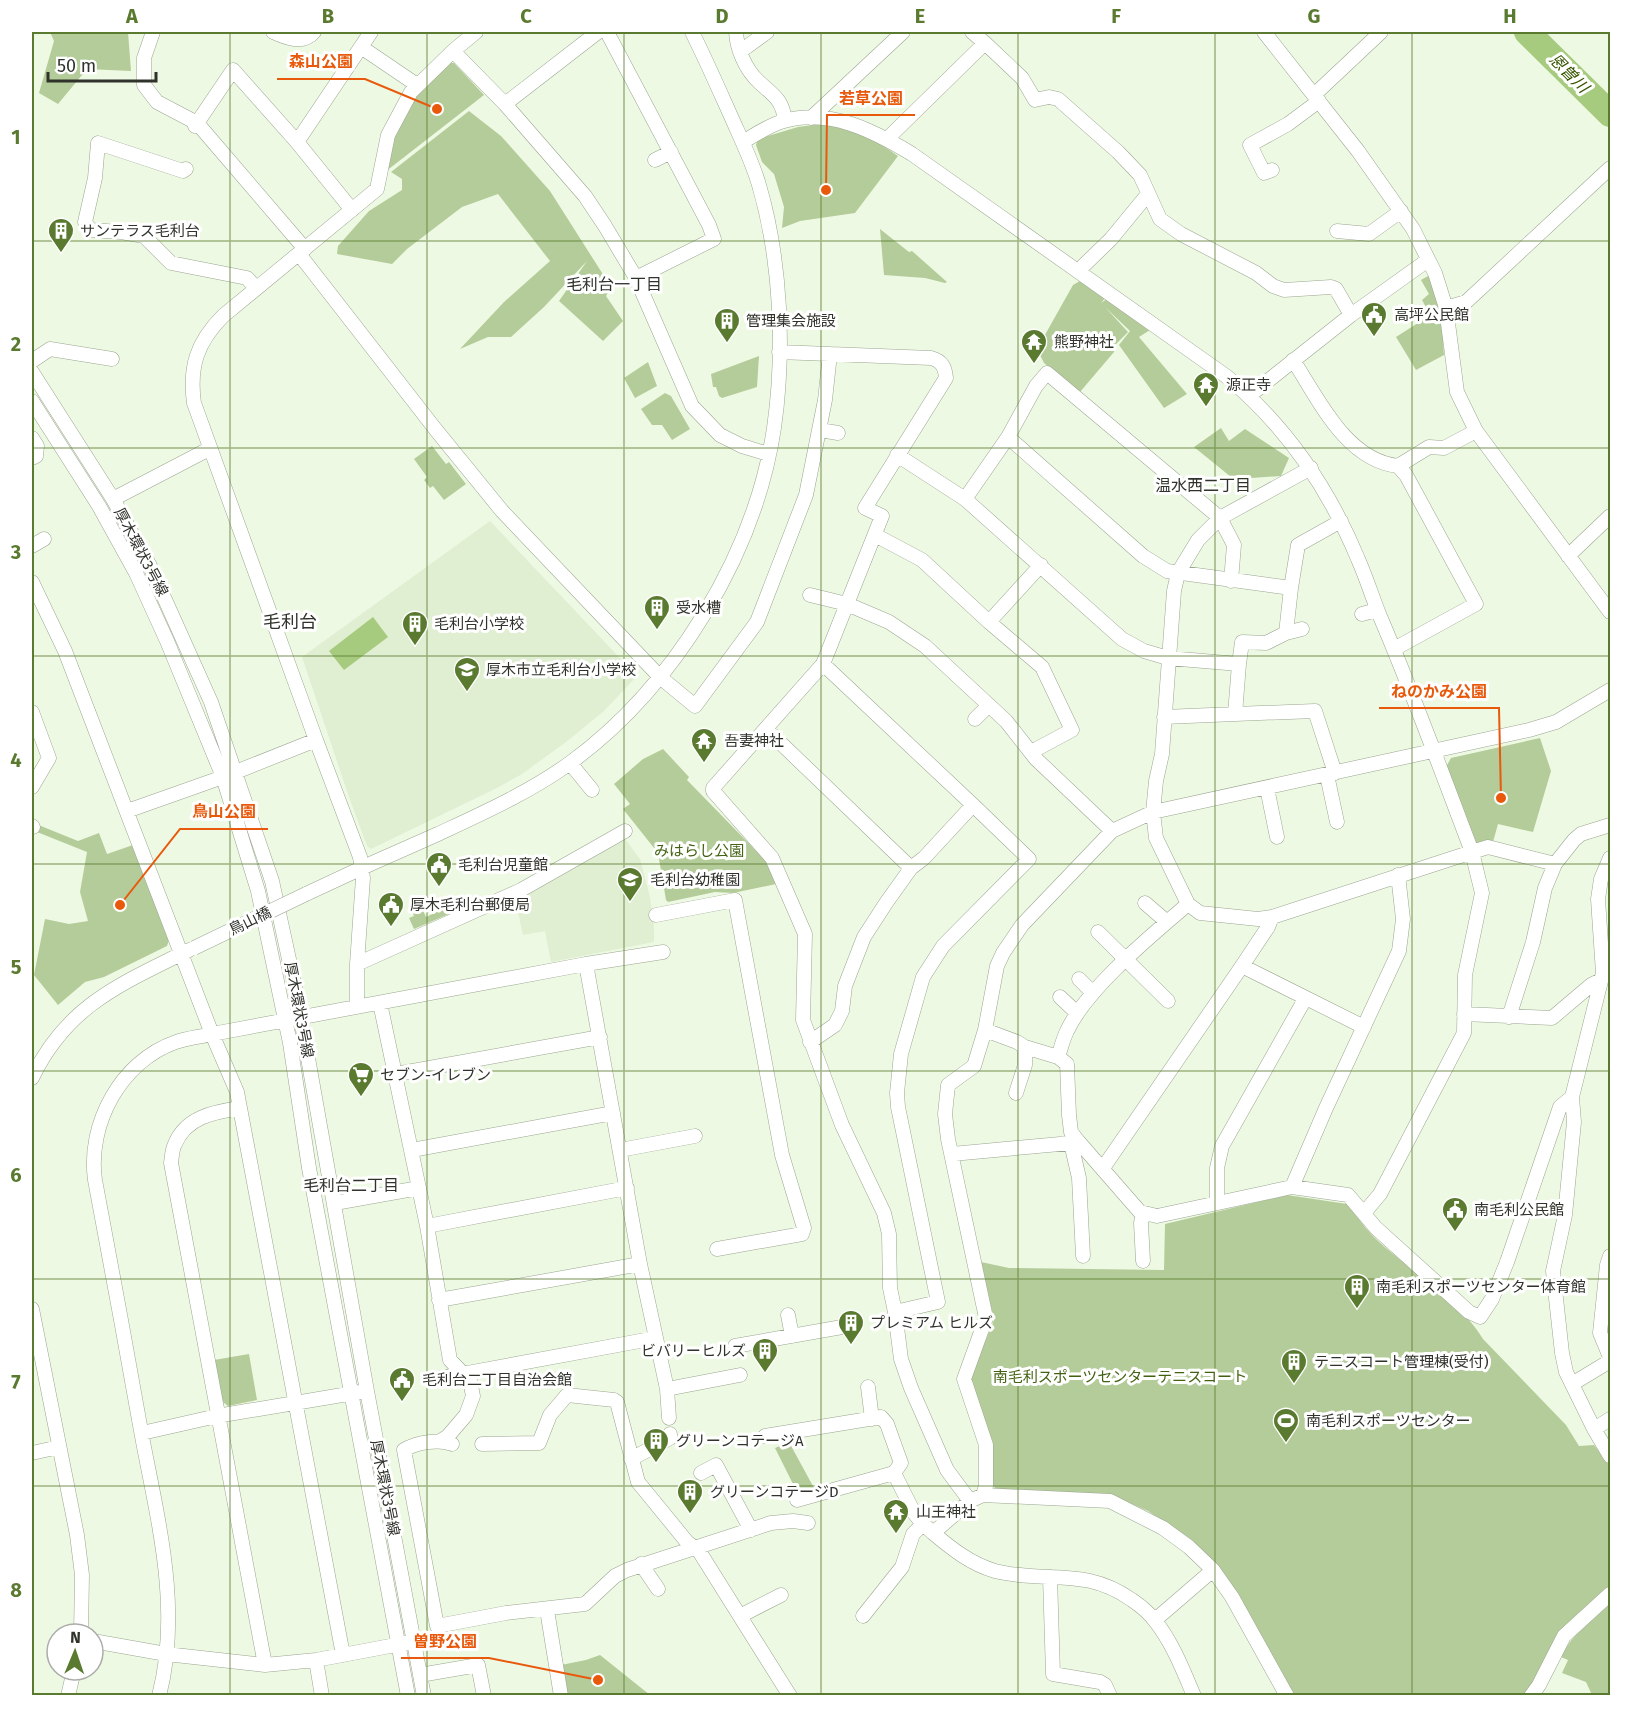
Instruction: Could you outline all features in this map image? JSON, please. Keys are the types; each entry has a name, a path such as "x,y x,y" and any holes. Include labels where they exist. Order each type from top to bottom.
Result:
{"street":[{"path":"153,32 144,58 144,85 157,102 196,124 302,251 502,511 660,677 695,706 757,622 806,495 820,430 830,354"},
{"path":"273,32 291,39 302,39 314,32"},
{"path":"297,142 371,32"},
{"path":"357,1006 357,964 363,878 360,857 209,449 194,403 191,380 196,357 206,335 218,320 255,287 377,189 388,135 417,85 476,32"},
{"path":"505,104 598,32"},
{"path":"607,32 709,225 714,239 636,278"},
{"name":"鳥山橋","path":"32,1078 36,1057 84,1009 113,989 306,894 506,802 570,763 614,725 660,677 704,614 730,566 750,519 774,430 779,352 774,255 759,184 743,142 692,32"},
{"path":"736,32 736,40 745,66 758,82 780,101 785,120"},
{"path":"741,51 767,32"},
{"path":"811,118 903,32"},
{"path":"972,32 1022,78 1035,100 1049,97 1058,99 1118,152 1140,175 1160,219 1181,234 1256,273 1273,286 1284,290 1331,287 1336,289 1351,315"},
{"path":"1264,32 1358,151 1413,228 1446,308 1457,392 1476,431 1611,612"},
{"path":"1264,174 1250,145 1288,124 1382,32"},
{"path":"887,139 985,43"},
{"path":"361,47 417,85"},
{"path":"453,51 505,104 585,196 636,278 692,405 720,435 742,446 768,454"},
{"path":"196,124 233,70 297,142 352,210"},
{"path":"743,142 785,120 811,118 841,121 887,139 1079,270 1250,395 1311,468 1341,521 1358,559 1435,752 1472,852 1482,894 1465,975 1462,1038 1380,1194 1364,1213"},
{"path":"186,169 183,171 98,143 95,178 85,222 90,230 144,236 171,263 247,278 255,287"},
{"path":"655,160 671,152"},
{"path":"1446,308 1466,302 1611,168"},
{"path":"1079,270 1111,239 1148,194"},
{"path":"1337,231 1369,234 1401,211"},
{"path":"1250,395 1351,315 1428,260"},
{"path":"32,361 50,349 112,358"},
{"path":"779,352 931,358 938,359 945,367 946,378 865,508 882,516 823,664 713,788 713,791 776,864 805,934 803,1020 842,1125 885,1213 889,1234 890,1287 901,1359 911,1388 947,1470 976,1498 1110,1500 1163,1528 1189,1547 1213,1570 1232,1597 1255,1642 1287,1695"},
{"path":"1293,360 1346,439 1383,464 1398,466 1429,447 1444,448 1476,431"},
{"name":"厚木環状3号線","path":"32,372 113,499 150,566 182,633 211,702 272,881 336,1203 367,1391 424,1695"},
{"path":"965,499 1008,436 1036,386 1047,373 1220,518 1234,545 1231,580"},
{"name":"厚木環状3号線","path":"32,401 99,506 135,573 172,650 223,777 258,891 285,1021 309,1168 408,1695"},
{"path":"820,430 838,433"},
{"path":"1008,436 1143,556 1167,571 1291,588"},
{"path":"32,438 37,446 36,456 32,458"},
{"path":"113,499 209,449"},
{"path":"897,455 965,499 1122,639 1144,651 1168,658 1239,664"},
{"path":"1394,649 1476,604 1406,475 1398,466"},
{"path":"1311,468 1220,518 1198,540 1178,573 1174,591 1168,658 1162,754 1153,812 1156,838 1188,904 1200,913 1213,916 1258,919 1272,917 1488,847 1555,864"},
{"path":"1568,556 1611,516"},
{"path":"1286,633 1298,545 1341,521"},
{"path":"875,535 922,560 1042,667 1072,730 1031,752"},
{"path":"32,546 44,539"},
{"path":"989,622 1041,565"},
{"path":"32,582 35,596 65,651 127,811 188,951 212,1034 237,1092 343,1655"},
{"path":"810,595 847,604 889,622 925,646 1006,721 1031,752 1112,831"},
{"path":"1362,614 1377,610"},
{"path":"1235,714 1242,642 1266,643 1286,633 1302,629"},
{"path":"823,664 1029,859 943,946 923,977 915,999 901,1054 897,1093 939,1302 895,1312"},
{"path":"863,1616 902,1567 914,1534 928,1528 976,1498 986,1486 986,1445 964,1379 986,1318 945,1113 948,1085 974,1066 985,1030 998,966 1003,953 1022,925 1112,831 1153,812 1435,752 1556,722 1611,690"},
{"path":"975,719 989,705"},
{"path":"1164,717 1316,711 1331,774 1337,822"},
{"path":"32,787 49,758 33,718"},
{"path":"766,729 911,868"},
{"path":"127,811 223,777 316,740"},
{"path":"570,763 592,790"},
{"path":"1267,788 1277,837"},
{"path":"810,1042 836,1025 842,1011 845,986 864,937 886,903 911,868 924,858 973,805"},
{"path":"1509,1017 1533,942 1545,888 1555,864 1581,834 1611,825"},
{"path":"357,964 520,890 625,831"},
{"path":"1611,858 1600,879 1598,899 1604,967 1572,1097 1574,1122 1565,1215 1553,1271 1566,1372 1594,1429 1611,1456"},
{"path":"1292,1187 1399,951 1402,919 1398,875"},
{"path":"656,915 735,900 782,1155 804,1228 802,1234 717,1249"},
{"path":"1145,903 1167,922"},
{"path":"1058,1057 1066,1031 1093,993 1188,904"},
{"path":"1104,1168 1242,966 1268,927 1272,917"},
{"path":"1098,932 1160,999"},
{"path":"159,1695 164,1675 169,1626 165,1560 94,1169 95,1140 107,1104 114,1092 136,1066 156,1051 176,1042 357,1006 663,952"},
{"path":"585,964 640,1264 667,1389 669,1418"},
{"path":"1242,966 1365,1027"},
{"path":"1078,979 1093,993"},
{"path":"1464,1014 1552,1018 1591,985 1601,980"},
{"path":"1060,997 1077,1013"},
{"path":"1217,1203 1217,1168 1222,1146 1305,999"},
{"path":"380,1003 427,1226 450,1360 470,1381 473,1396 466,1415 448,1436 447,1442 409,1446 405,1450 437,1626 506,1613 585,1604 615,1576 641,1564 771,1523 793,1521 808,1523"},
{"path":"985,1030 1025,1047 1058,1057 1067,1064 1069,1115 1079,1178 1083,1256"},
{"path":"396,1074 600,1037"},
{"path":"1016,1093 1025,1065 1025,1047"},
{"path":"952,1154 1075,1142 1104,1168 1143,1214 1164,1216 1292,1187 1348,1195 1376,1228 1469,1312 1480,1317 1492,1299 1507,1262 1560,1107 1572,1097"},
{"path":"240,1108 201,1117 189,1125 175,1144 171,1163 265,1665"},
{"path":"412,1150 613,1113"},
{"path":"620,1150 695,1136"},
{"path":"336,1203 419,1188"},
{"path":"427,1226 627,1188"},
{"path":"1143,1214 1141,1223 1143,1262"},
{"path":"1572,1384 1611,1359 1600,1333 1607,1265 1611,1256"},
{"path":"439,1300 640,1264"},
{"path":"32,1309 82,1575 81,1622"},
{"path":"788,1315 792,1336"},
{"path":"735,1346 842,1327"},
{"path":"440,1378 656,1338"},
{"path":"667,1389 740,1375"},
{"path":"868,1387 872,1419"},
{"path":"141,1433 217,1416 367,1391"},
{"path":"483,1444 539,1443 550,1415 567,1395 617,1402 638,1482 694,1549 699,1551 790,1695"},
{"path":"765,1436 881,1418 887,1424 901,1463 894,1473 797,1500"},
{"path":"1594,1429 1611,1419"},
{"path":"631,1458 670,1438 670,1434"},
{"path":"32,1453 59,1447"},
{"path":"701,1473 713,1460 751,1530"},
{"path":"894,1473 914,1513 928,1528 962,1556 993,1570 1011,1574 1067,1577 1097,1582 1117,1590 1155,1620 1173,1648 1194,1695"},
{"path":"641,1564 658,1589"},
{"path":"1155,1620 1213,1570"},
{"path":"1050,1577 1053,1674 1100,1682 1105,1685 1110,1695"},
{"path":"1532,1695 1564,1636 1611,1594"},
{"path":"740,1616 781,1595"},
{"path":"547,1610 561,1695"},
{"path":"105,1643 166,1654 265,1665 316,1660 414,1642"},
{"path":"316,1660 322,1695"},
{"path":"420,1675 478,1665 484,1695"}],"shaded area":[{"name":"厚木市立毛利台小学校","path":"490,521 637,676 604,711 522,774 371,849 367,846 349,797 302,657"},
{"path":"373,617 388,637 344,670 329,651"},
{"name":"毛利台幼稚園","path":"625,839 640,859 650,897 654,942 551,962 545,931 523,935 515,898"}],"green space":[{"path":"50,32 128,32 131,71 87,69 58,104 39,93 54,41"},
{"path":"448,63 454,63 484,95 385,172 393,140 406,112 424,86"},
{"path":"469,111 501,136 550,191 611,287 606,296 623,321 603,341 559,301 587,261 544,307 511,337 488,337 460,349 504,302 550,261 498,194 462,207 407,249 392,264 337,254 338,246 369,211 402,190 402,179 391,172"},
{"path":"821,124 843,128 862,135 898,156 855,213 800,221 782,228 784,207 774,174 762,162 756,145 758,139 798,127"},
{"path":"880,229 909,252 912,251 947,282 884,275"},
{"path":"1428,276 1440,306 1444,355 1416,370 1396,337 1421,321 1419,317 1428,311 1422,300 1429,294 1421,280"},
{"path":"1080,281 1106,297 1101,303 1108,298 1150,330 1139,337 1187,394 1164,408 1119,345 1130,331 1106,308 1128,332 1116,344 1114,352 1080,392 1044,363 1037,349 1073,285"},
{"path":"759,356 757,387 722,398 719,396 716,387 713,387 711,374"},
{"path":"648,362 657,386 635,398 624,378"},
{"path":"665,393 671,396 690,429 672,440 662,425 652,425 641,409"},
{"path":"1221,428 1229,441 1245,429 1289,458 1281,476 1231,477 1194,447"},
{"path":"432,446 446,464 449,462 466,484 444,500 433,486 430,488 424,480 427,477 414,459"},
{"path":"1540,738 1551,771 1533,832 1498,824 1493,842 1481,844 1474,842 1446,767 1451,758"},
{"name":"みはらし公園","path":"663,749 689,777 687,780 765,860 776,884 733,893 715,892 668,902 666,900 658,853 623,809 630,804 614,784 643,759"},
{"path":"36,824 78,841 99,833 107,854 133,845 169,940 167,946 104,977 85,982 58,1005 34,975 45,919 69,924 88,921 80,892 87,852 32,830"},
{"path":"469,897 472,904 414,929 409,918 414,916 410,907 411,903 418,900 426,917"},
{"name":"南毛利スポーツセンター","path":"1287,1195 1347,1204 1377,1240 1462,1312 1483,1339 1566,1425 1579,1446 1594,1445 1610,1465 1610,1591 1562,1633 1534,1684 1524,1695 1293,1695 1221,1571 1189,1538 1148,1511 1111,1495 998,1492 992,1484 993,1443 969,1381 994,1320 981,1262 1009,1268 1164,1270 1165,1224"},
{"path":"249,1354 257,1400 228,1406 223,1402 214,1360"},
{"path":"789,1442 814,1488 802,1492 796,1490 775,1448"},
{"path":"1610,1603 1610,1695 1592,1695 1586,1682 1562,1673 1568,1660 1561,1657 1577,1634"},
{"path":"600,1655 650,1695 567,1695 561,1665"}],"waterway":[{"name":"恩曽川","path":"1527,32 1610,114"}],"place":[{"name":"森山公園","path":"437,109"},
{"name":"若草公園","path":"826,190"},
{"name":"サンテラス毛利台","path":"61,254"},
{"name":"高坪公民館","path":"1374,338"},
{"name":"管理集会施設","path":"727,344"},
{"name":"熊野神社","path":"1034,365"},
{"name":"源正寺","path":"1206,408"},
{"name":"受水槽","path":"657,631"},
{"name":"毛利台小学校","path":"415,647"},
{"name":"厚木市立毛利台小学校","path":"467,693"},
{"name":"吾妻神社","path":"704,764"},
{"name":"ねのかみ公園","path":"1501,798"},
{"name":"毛利台児童館","path":"439,888"},
{"name":"毛利台幼稚園","path":"630,903"},
{"name":"鳥山公園","path":"120,905"},
{"name":"厚木毛利台郵便局","path":"391,928"},
{"name":"セブン-イレブン","path":"361,1098"},
{"name":"南毛利公民館","path":"1455,1233"},
{"name":"南毛利スポーツセンター体育館","path":"1357,1310"},
{"name":"プレミアム ヒルズ","path":"851,1346"},
{"name":"ビバリーヒルズ","path":"765,1374"},
{"name":"テニスコート管理棟(受付)","path":"1294,1385"},
{"name":"毛利台二丁目自治会館","path":"402,1403"},
{"name":"南毛利スポーツセンター","path":"1286,1444"},
{"name":"グリーンコテージA","path":"656,1464"},
{"name":"グリーンコテージD","path":"690,1515"},
{"name":"山王神社","path":"896,1535"},
{"name":"曽野公園","path":"598,1680"}],"district":[{"name":"毛利台一丁目","path":"614,284"},
{"name":"温水西二丁目","path":"1203,485"},
{"name":"毛利台","path":"290,622"},
{"name":"毛利台二丁目","path":"351,1185"}],"park label":[{"name":"南毛利スポーツセンターテニスコート","path":"1120,1377"}]}
